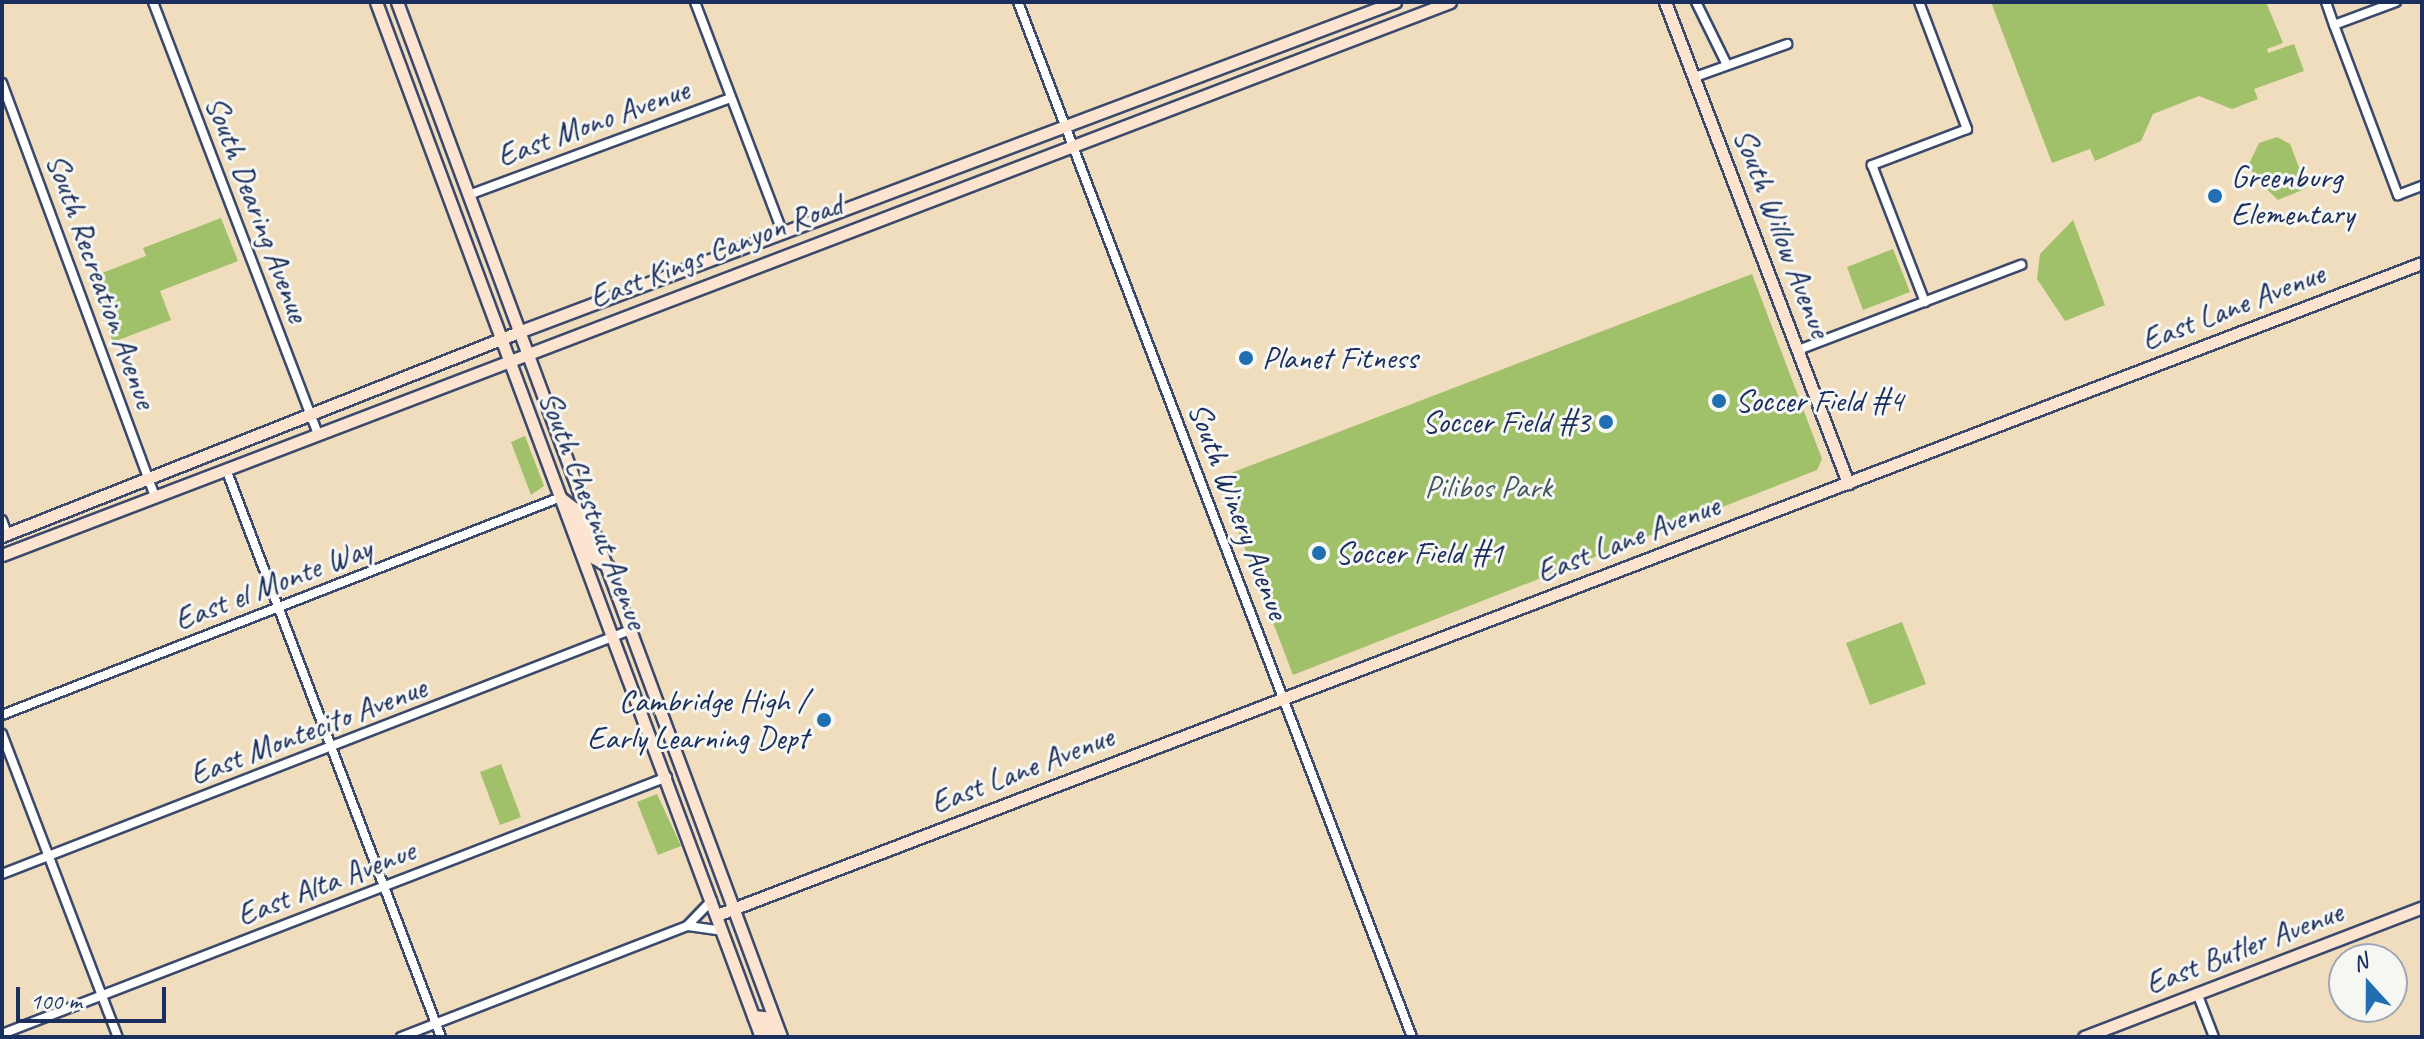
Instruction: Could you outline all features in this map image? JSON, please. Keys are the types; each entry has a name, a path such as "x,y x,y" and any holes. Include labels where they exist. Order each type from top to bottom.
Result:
{"main road":[{"name":"South Chestnut Avenue","path":"376,2 667,777 761,1037"},
{"name":"South Chestnut Avenue","path":"397,2 471,194 781,1037"},
{"name":"East Kings Canyon Road","path":"5,535 501,338 1395,2"},
{"name":"East Kings Canyon Road","path":"2,555 1073,143 1450,2"},
{"name":"South Willow Avenue","path":"1665,2 1848,483"},
{"path":"399,62 417,55"},
{"name":"East Lane Avenue","path":"717,915 2422,263"},
{"path":"561,497 574,508 594,558 608,566"},
{"name":"East Butler Avenue","path":"2084,1037 2422,907"},
{"path":"753,1016 763,1017 770,1037"}],"street":[{"name":"South Dearing Avenue","path":"153,2 317,432"},
{"path":"695,2 783,234"},
{"name":"South Winery Avenue","path":"1018,2 1412,1037"},
{"path":"1696,2 1727,65"},
{"path":"1919,2 1967,129 1872,165 1925,302"},
{"path":"2326,2 2398,195 2422,186"},
{"path":"2334,25 2396,2"},
{"path":"1695,77 1787,44"},
{"name":"South Recreation Avenue","path":"2,83 154,495"},
{"name":"East Mono Avenue","path":"471,194 731,98"},
{"path":"1798,350 2021,265"},
{"path":"226,469 336,748 441,1037"},
{"name":"East el Monte Way","path":"2,715 561,497"},
{"path":"2,520 5,535"},
{"name":"East Montecito Avenue","path":"2,874 336,748 630,630"},
{"path":"2,734 105,996 118,1037"},
{"name":"East Alta Avenue","path":"2,1034 667,777"},
{"path":"401,1037 687,926 712,900"},
{"path":"687,926 723,931"},
{"path":"2197,993 2214,1037"}],"green space":[{"path":"1991,2 2266,2 2283,43 2267,49 2268,53 2294,44 2304,71 2254,89 2258,99 2232,109 2199,96 2153,114 2141,141 2095,161 2090,149 2052,163"},
{"path":"2277,137 2290,144 2307,188 2278,200 2254,177 2249,164 2259,143"},
{"path":"221,218 238,261 160,291 171,320 113,342 89,278 146,256 143,248"},
{"path":"2073,220 2105,305 2065,321 2037,279 2040,254"},
{"path":"1893,249 1910,292 1863,310 1847,267"},
{"name":"Pilibos Park","path":"1752,274 1822,459 1817,470 1293,675 1218,478"},
{"path":"525,436 544,486 531,495 511,442"},
{"path":"1902,622 1926,684 1870,705 1846,643"},
{"path":"501,764 521,817 500,825 480,772"},
{"path":"657,794 681,846 658,855 637,802"}],"place":[{"name":"Greenburg Elementary","path":"2215,196"},
{"name":"Planet Fitness","path":"1246,358"},
{"name":"Soccer Field #4","path":"1719,401"},
{"name":"Soccer Field #3","path":"1606,422"},
{"name":"Soccer Field #1","path":"1319,553"},
{"name":"Cambridge High / Early Learning Dept","path":"824,720"}]}
